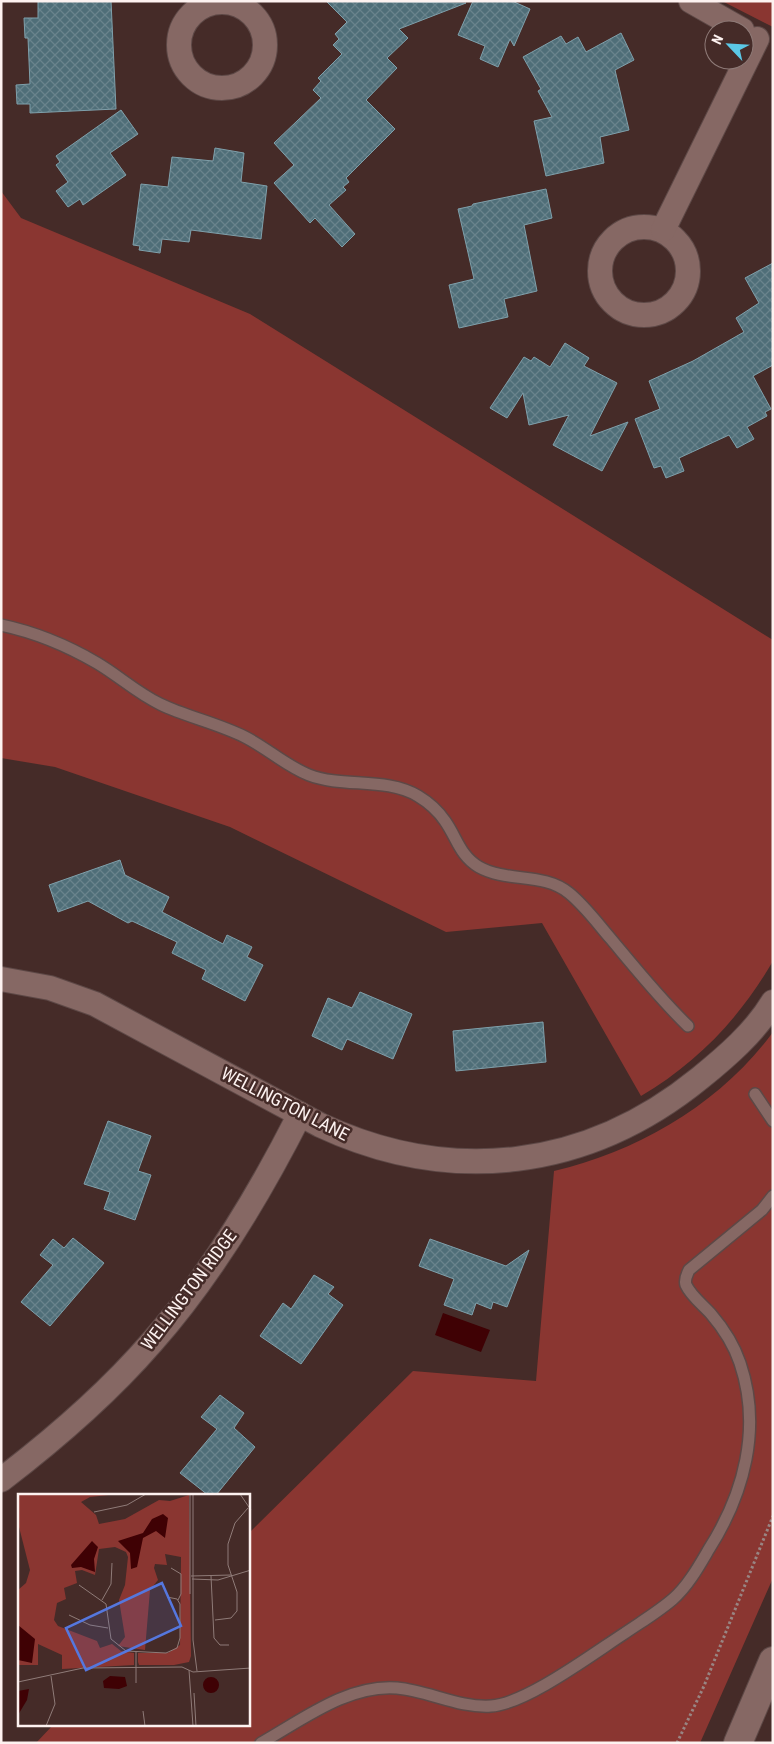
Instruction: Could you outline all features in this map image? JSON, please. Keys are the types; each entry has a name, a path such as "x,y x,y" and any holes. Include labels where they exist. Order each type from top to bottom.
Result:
{"main road":[{"path":"738,1743 773,1661"}],"street":[{"path":"691,1 725,20"},
{"path":"664,230 738,70"},
{"name":"WELLINGTON LANE","path":"1,980 50,988 96,1004 300,1114 356,1140 421,1157 482,1161 532,1157 556,1152 612,1134 665,1104 726,1057 773,1002"},
{"name":"WELLINGTON RIDGE","path":"1,1480 56,1437 101,1396 153,1342 177,1312 249,1208 300,1114"}],"lane":[{"path":"1,625 18,629 72,651 96,663 141,694 161,705 246,737 309,775 392,787 408,791 421,798 446,822 461,851 470,862 494,873 518,878 537,879 568,892 602,928 660,999 688,1026"},
{"path":"755,1094 773,1121"},
{"path":"261,1743 345,1697 371,1689 406,1690 464,1704 491,1706 512,1702 567,1672 673,1599 695,1572 721,1531 746,1466 749,1434 747,1396 741,1365 733,1346 713,1316 686,1285 685,1277 689,1270 762,1210 773,1196"}],"path":[{"path":"677,1743 704,1686 773,1516"}],"shaded area":[{"path":"722,1 773,1 773,27"},
{"path":"1,191 21,218 250,314 773,640 773,961 746,1001 716,1038 681,1069 641,1096 542,923 446,932 230,827 55,767 1,758"},
{"path":"773,1032 773,1578 700,1743 36,1743 52,1726 250,1726 250,1532 413,1371 536,1381 554,1171 617,1151 676,1121 729,1081 752,1058"},
{"path":"443,1313 490,1330 481,1352 435,1335"}],"building":[{"path":"38,1 111,1 116,109 30,113 30,104 17,104 16,85 30,84 28,38 25,38 24,18 38,18"},
{"path":"326,1 466,3 399,29 408,38 387,58 397,68 366,100 395,129 346,178 349,182 343,187 346,190 329,205 355,234 342,247 315,218 310,223 274,183 294,165 274,143 321,98 313,90 321,81 318,78 342,54 333,45 339,39 335,34 347,22"},
{"path":"473,1 512,1 530,9 514,46 510,39 498,67 480,59 485,46 458,35"},
{"path":"621,33 634,60 615,70 629,130 600,137 604,163 546,176 534,121 552,117 538,91 541,89 523,57 561,36 566,44 578,37 586,52"},
{"path":"121,110 138,134 110,153 126,175 83,205 80,199 68,207 56,191 68,182 56,165 60,162 56,156"},
{"path":"215,148 244,153 241,182 267,186 261,239 191,230 189,242 162,239 160,253 139,250 140,246 133,245 141,184 168,187 172,157 213,161"},
{"path":"546,189 552,218 524,225 537,291 504,299 508,317 459,328 449,285 474,279 458,209 472,206 473,204"},
{"path":"773,263 773,365 753,376 771,409 765,412 767,416 747,427 754,439 737,448 729,435 679,458 684,471 666,478 661,466 654,468 635,419 660,409 649,381 693,361 744,332 736,318 759,303 745,278"},
{"path":"565,343 589,358 584,366 617,383 590,436 628,422 602,471 553,445 569,415 529,425 523,393 507,418 490,408 524,357 531,361 534,357 550,367"},
{"path":"120,860 125,875 169,897 162,912 223,944 227,935 252,947 247,957 263,965 245,1001 202,979 206,970 172,953 177,942 132,921 128,923 88,901 58,912 49,885"},
{"path":"360,992 412,1014 393,1059 347,1039 342,1050 312,1036 328,998 352,1008"},
{"path":"543,1022 546,1062 456,1071 453,1031"},
{"path":"108,1121 151,1136 138,1171 151,1175 135,1220 104,1209 110,1192 84,1184"},
{"path":"73,1238 104,1263 50,1326 21,1302 53,1265 40,1255 53,1239 64,1248"},
{"path":"430,1239 506,1266 529,1250 507,1307 493,1302 491,1309 476,1303 472,1315 444,1305 454,1279 419,1266"},
{"path":"314,1275 334,1287 328,1294 343,1305 301,1364 260,1336 283,1303 291,1309"},
{"path":"220,1395 244,1413 234,1428 255,1447 217,1494 207,1494 180,1473 217,1429 201,1417"}]}
